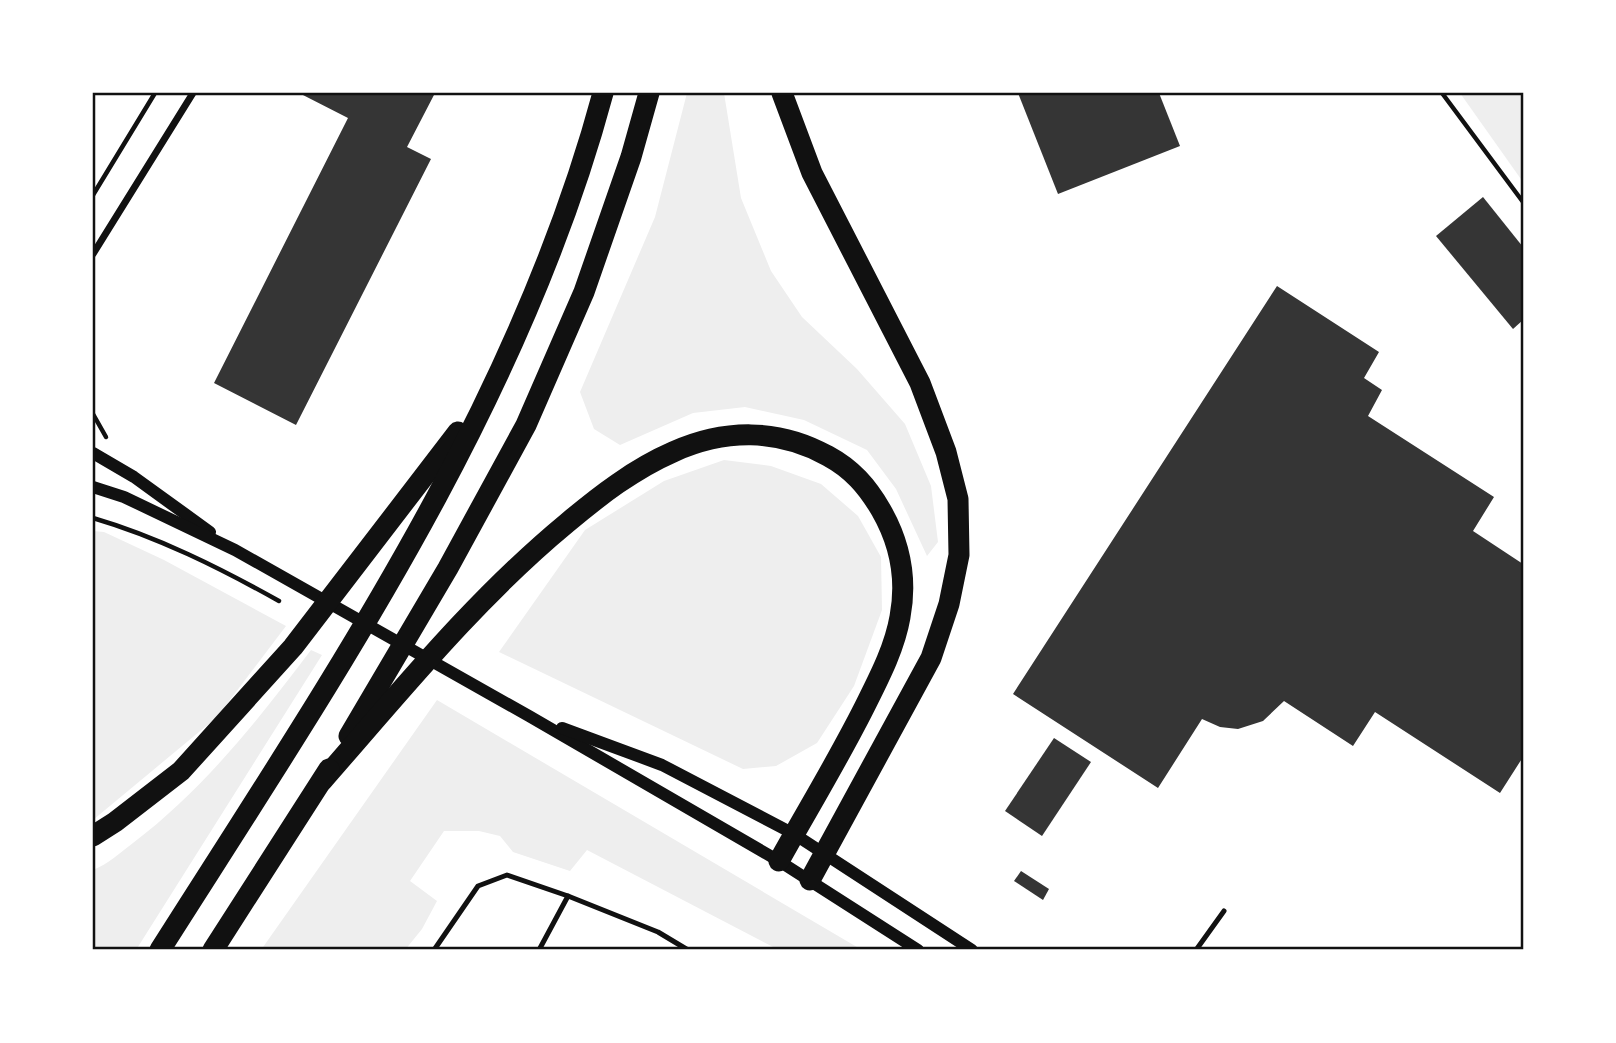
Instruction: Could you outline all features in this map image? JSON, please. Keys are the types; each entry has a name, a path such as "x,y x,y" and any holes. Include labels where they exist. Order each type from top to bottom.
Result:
{"highway":[{"path":"160,950 320,698 407,552 496,381 546,269 590,141 603,93"},
{"path":"213,950 322,781 448,568 526,425 584,292 632,157 649,93"},
{"path":"782,93 812,173 920,383 946,452 958,499 959,555 949,604 931,658 810,880"},
{"path":"93,836 181,771 293,647 496,381"},
{"path":"322,781 468,615 522,560 591,503 632,474 673,452 721,437 780,436 814,448 847,466 873,497 891,528 902,566 900,617 885,665 853,730 779,860"}],"street":[{"path":"93,254 193,93"},
{"path":"93,453 134,477 235,551"},
{"path":"93,487 124,497 235,551 779,860 918,950"},
{"path":"529,716 662,765 794,834 972,950"}],"lane":[{"path":"434,950 478,886 507,875 658,932 688,950"},
{"path":"539,950 568,896"},
{"path":"1196,950 1224,911"}],"path":[{"path":"93,195 155,93"},
{"path":"1442,93 1523,200"},
{"path":"93,518 233,575"}],"shaded area":[{"path":"687,93 724,93 741,198 771,271 802,317 857,369 905,424 931,486 938,542 927,556 896,489 867,450 804,420 745,407 693,413 620,445 594,429 580,392 655,217"},
{"path":"1460,93 1523,93 1523,182"},
{"path":"724,460 771,466 821,484 858,516 881,557 882,610 854,686 817,743 776,766 743,769 499,652 585,530 664,481"},
{"path":"93,531 104,532 164,560 286,626 217,717 93,820"},
{"path":"311,650 322,655 136,950 93,950 93,870 114,858 159,822 206,777 271,702"},
{"path":"437,700 862,950 779,950 587,850 570,871 513,852 500,836 479,831 444,831 410,881 437,901 422,929 405,950 261,950"}],"building":[{"path":"299,93 435,93 407,147 431,159 296,425 214,383 348,118"},
{"path":"1018,93 1159,93 1180,146 1058,194"},
{"path":"1483,197 1523,247 1523,320 1513,329 1436,236"},
{"path":"1277,286 1379,352 1364,378 1382,390 1368,416 1494,497 1473,531 1523,564 1523,757 1500,793 1375,712 1353,746 1284,701 1263,721 1238,729 1220,727 1202,719 1158,788 1013,694"},
{"path":"1054,738 1091,762 1042,836 1005,811"},
{"path":"1021,871 1049,889 1043,900 1014,881"}]}
